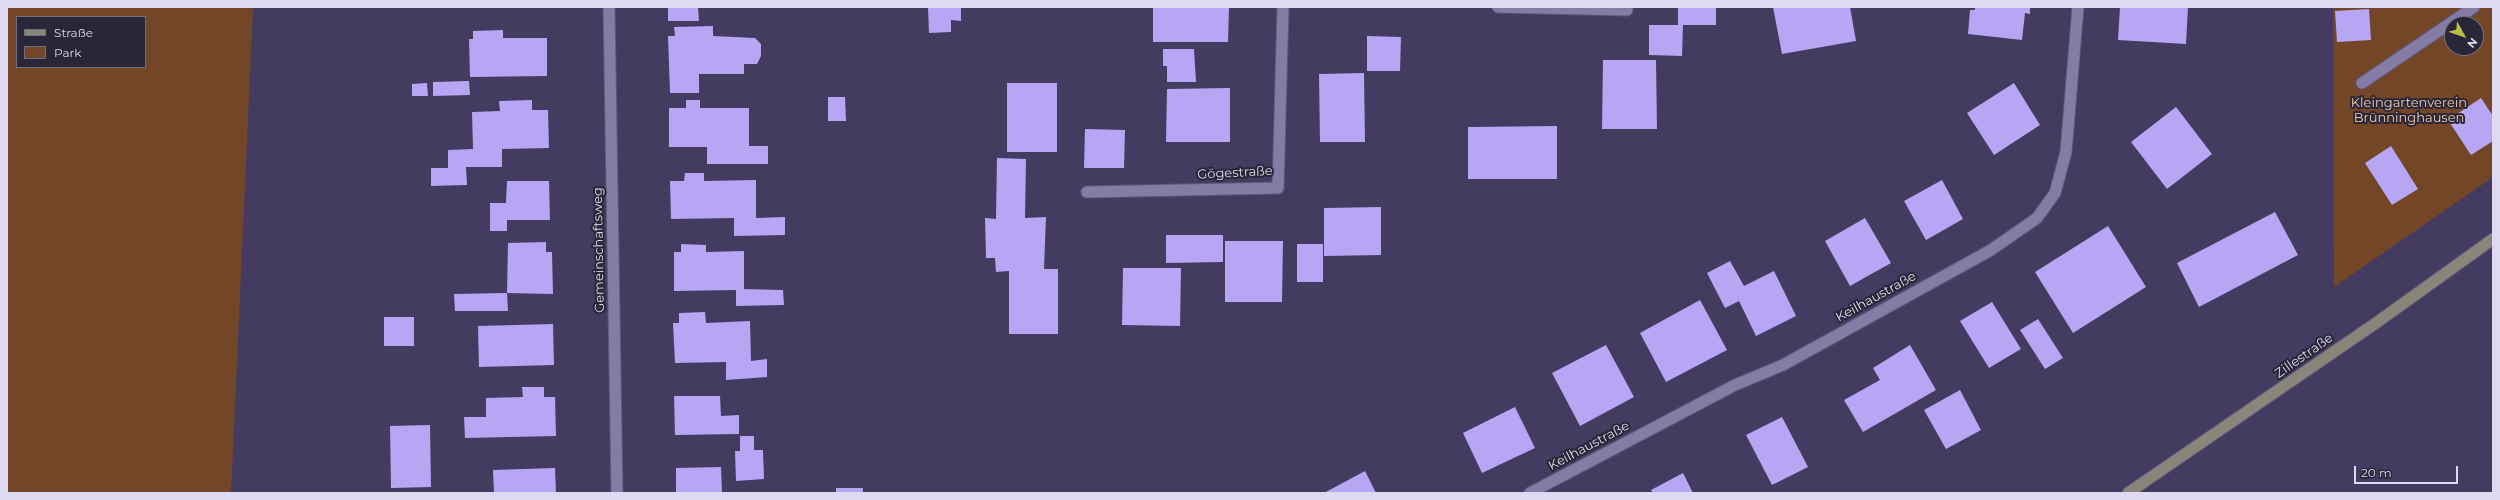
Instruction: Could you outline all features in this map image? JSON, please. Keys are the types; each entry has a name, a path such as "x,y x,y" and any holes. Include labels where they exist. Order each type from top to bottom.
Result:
{"main road":[{"name":"Zillestraße","path":"2128,493 2376,323 2493,239"}],"street":[{"name":"Gemeinschaftsweg","path":"609,7 617,493"},
{"name":"Gögestraße","path":"1087,192 1278,188 1283,7"},
{"path":"1498,7 1628,10"},
{"name":"Keilhaustraße","path":"1530,493 1735,385 1783,365 1991,250 2037,218 2055,193 2066,152 2078,7"},
{"path":"2362,83 2474,7"}],"green space":[{"path":"7,7 253,7 231,493 7,493"},
{"name":"Kleingartenverein Brünninghausen","path":"2333,7 2493,7 2493,177 2334,287"}],"building":[{"path":"668,7 698,7 699,21 668,21"},
{"path":"928,7 961,7 961,21 951,20 951,32 929,33"},
{"path":"1153,7 1229,7 1228,42 1153,42"},
{"path":"1678,7 1716,7 1716,25 1683,25 1682,56 1649,55 1649,25 1678,25"},
{"path":"1773,7 1850,7 1856,41 1782,54"},
{"path":"1975,7 2030,7 2030,14 2025,13 2022,40 1968,34 1970,10 1975,10"},
{"path":"2120,7 2188,7 2186,44 2118,40"},
{"path":"2369,9 2371,40 2337,42 2335,11"},
{"path":"713,26 713,36 755,38 761,44 761,56 757,64 744,64 744,74 699,74 699,93 670,93 668,36 675,36 674,27"},
{"path":"503,30 503,38 547,38 547,76 470,77 469,39 473,39 473,31"},
{"path":"1367,36 1401,37 1400,71 1367,71"},
{"path":"1163,49 1194,49 1196,82 1167,82 1167,66 1163,66"},
{"path":"1603,60 1656,60 1657,129 1602,129"},
{"path":"1364,73 1365,142 1320,142 1319,74"},
{"path":"469,81 470,95 433,96 433,82"},
{"path":"427,83 428,96 412,96 412,84"},
{"path":"1007,83 1057,83 1057,152 1007,152"},
{"path":"2014,83 2040,125 1994,155 1967,113"},
{"path":"1230,88 1230,142 1166,142 1167,89"},
{"path":"828,97 845,97 846,121 828,121"},
{"path":"2481,98 2493,116 2493,141 2471,155 2448,120"},
{"path":"532,100 532,110 548,110 549,148 502,149 502,167 466,167 467,185 431,186 431,168 448,168 448,150 473,149 472,112 500,111 499,101"},
{"path":"686,100 700,100 700,108 749,108 749,146 768,146 768,164 707,164 707,147 669,147 669,108 686,108"},
{"path":"2176,107 2212,154 2167,189 2131,142"},
{"path":"1557,126 1557,179 1468,179 1468,127"},
{"path":"1085,129 1125,130 1124,168 1084,168"},
{"path":"2391,146 2418,189 2392,205 2365,163"},
{"path":"997,158 1026,159 1025,218 1046,217 1044,269 1058,269 1058,334 1009,334 1009,271 996,272 995,258 986,258 985,218 996,219"},
{"path":"685,173 704,173 704,181 756,180 756,218 785,217 785,235 734,236 734,218 671,219 670,181 684,181"},
{"path":"1942,180 1963,219 1926,240 1904,201"},
{"path":"507,181 549,181 550,220 507,220 507,231 490,231 490,203 506,203"},
{"path":"1381,207 1381,255 1324,256 1324,208"},
{"path":"2275,212 2298,255 2199,307 2177,263"},
{"path":"1865,218 1891,263 1850,286 1825,241"},
{"path":"2108,226 2146,287 2073,333 2035,272"},
{"path":"1166,235 1223,235 1223,262 1166,263"},
{"path":"1225,241 1283,241 1282,302 1225,302"},
{"path":"546,242 546,252 552,252 553,294 507,293 508,243"},
{"path":"681,244 706,245 706,252 744,251 744,289 783,290 784,305 736,306 736,290 674,291 674,252 681,252"},
{"path":"1297,244 1323,244 1323,282 1297,282"},
{"path":"1730,261 1744,286 1774,271 1796,316 1756,336 1739,301 1725,308 1707,273"},
{"path":"1123,268 1181,268 1180,326 1122,325"},
{"path":"507,293 508,311 455,311 454,294"},
{"path":"1700,300 1727,350 1666,382 1640,333"},
{"path":"1992,302 2021,349 1989,368 1960,321"},
{"path":"705,312 706,323 750,321 751,361 767,359 767,377 726,380 726,362 675,363 673,323 679,323 679,313"},
{"path":"384,317 414,317 414,346 384,346"},
{"path":"2038,319 2063,358 2045,369 2020,330"},
{"path":"553,324 554,365 479,367 478,326"},
{"path":"1606,345 1634,397 1580,426 1552,373"},
{"path":"1910,345 1936,390 1863,432 1844,400 1880,380 1873,368"},
{"path":"522,387 544,387 544,397 555,397 556,436 465,438 464,417 486,417 486,398 523,397"},
{"path":"1960,390 1981,430 1946,449 1924,410"},
{"path":"674,396 720,396 721,416 739,415 739,434 675,435"},
{"path":"1515,407 1535,448 1482,473 1463,433"},
{"path":"1782,417 1808,467 1772,485 1746,435"},
{"path":"430,425 431,487 391,488 390,426"},
{"path":"740,436 754,436 754,450 763,450 764,479 736,481 735,451 740,451"},
{"path":"721,467 722,493 676,493 676,468"},
{"path":"555,468 556,493 494,493 493,470"},
{"path":"1365,471 1376,493 1324,493"},
{"path":"1683,473 1693,493 1653,493 1651,490"},
{"path":"836,488 863,488 863,493 836,493"}]}
